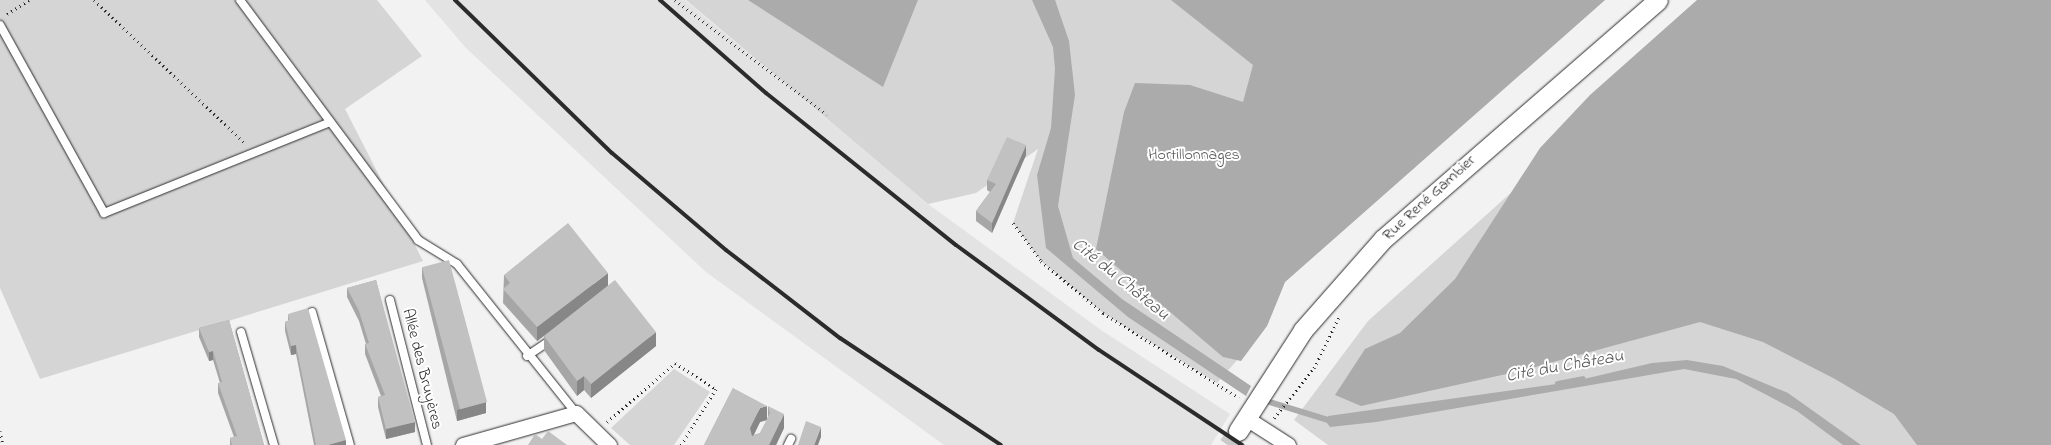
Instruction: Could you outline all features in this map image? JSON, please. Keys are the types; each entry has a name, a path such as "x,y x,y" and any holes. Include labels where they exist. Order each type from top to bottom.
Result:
{"street":[{"name":"Rue René Gambier","path":"1246,419 1303,330 1383,239 1658,0"},
{"path":"464,445 576,413 610,445"},
{"path":"1246,419 1288,445"}],"lane":[{"path":"240,0 328,123 418,240 457,264 527,356 576,413"},
{"path":"0,25 104,213 253,151 328,123"},
{"name":"Allée des Bruyères","path":"390,300 427,445"},
{"path":"312,312 350,445"},
{"path":"240,332 274,445"},
{"path":"527,356 557,334"}],"path":[{"path":"0,19 30,0"},
{"path":"94,0 253,151"},
{"path":"675,0 827,114"},
{"path":"1013,223 1041,261 1103,313 1246,419"},
{"path":"596,431 675,363 716,389 682,445"},
{"path":"1270,424 1290,397"},
{"path":"0,432 3,445"}],"shaded area":[{"path":"425,0 685,0 928,204 1101,330 1230,414 1211,445 944,445 706,272 466,48"},
{"path":"748,0 918,0 883,87"},
{"path":"1032,0 1055,0 1069,41 1075,95 1058,206 1073,258 1122,299 1251,386 1246,396 1128,317 1046,248 1037,175 1051,128 1055,69 1053,47"},
{"path":"1171,0 1605,0 1285,282 1267,326 1241,361 1223,357 1096,249 1124,112 1135,83 1190,85 1243,102 1253,65"},
{"path":"1697,0 2051,0 2051,445 1917,445 1894,414 1835,379 1763,342 1700,322 1520,371 1361,406 1335,395 1365,349 1400,333 1455,279 1540,148 1590,95"},
{"path":"1687,360 1723,366 1788,393 1861,445 1843,445 1797,411 1736,379 1684,369 1376,422 1330,427 1327,423 1328,416 1571,382 1652,363"}],"green space":[{"path":"0,0 377,0 422,56 345,109 423,261 40,379 0,288"},
{"name":"Hortillonnages","path":"686,0 1605,0 1285,282 1267,326 1217,383 1103,313 1041,261 1013,223 1038,149 976,193 928,204"},
{"path":"1726,0 2051,0 2051,445 1328,445 1294,420 1368,321"},
{"path":"674,369 710,392 674,445 630,445 611,428"}],"building":[{"path":"1007,137 1026,145 992,223 976,211 996,184 987,180"},
{"path":"568,223 608,273 537,327 503,289 510,283 504,275"},
{"path":"449,260 487,402 460,409 422,267"},
{"path":"376,280 415,422 386,429 378,397 385,395 365,344 369,343 359,311 347,288"},
{"path":"615,280 656,332 591,384 584,376 577,381 544,336"},
{"path":"308,308 346,440 328,445 316,445 296,345 291,346 285,322 289,320 288,314"},
{"path":"229,320 264,445 232,445 230,438 237,436 218,383 222,382 213,351 209,352 199,328"},
{"path":"733,388 767,406 760,408 750,428 752,436 760,433 770,413 768,406 784,414 769,445 704,445"},
{"path":"806,421 821,427 814,445 798,445"},
{"path":"548,431 567,445 528,445 535,434 542,439"}],"waterway":[{"name":"Cité du Château","path":"1558,384 1583,379"},
{"name":"Cité du Château","path":"1267,401 1335,422"}],"tunnel":[{"path":"1228,445 1238,431"}],"railway":[{"path":"455,0 612,153 726,250 840,338 1001,445"},
{"path":"660,0 766,93 956,245 1099,350 1242,445"}]}
